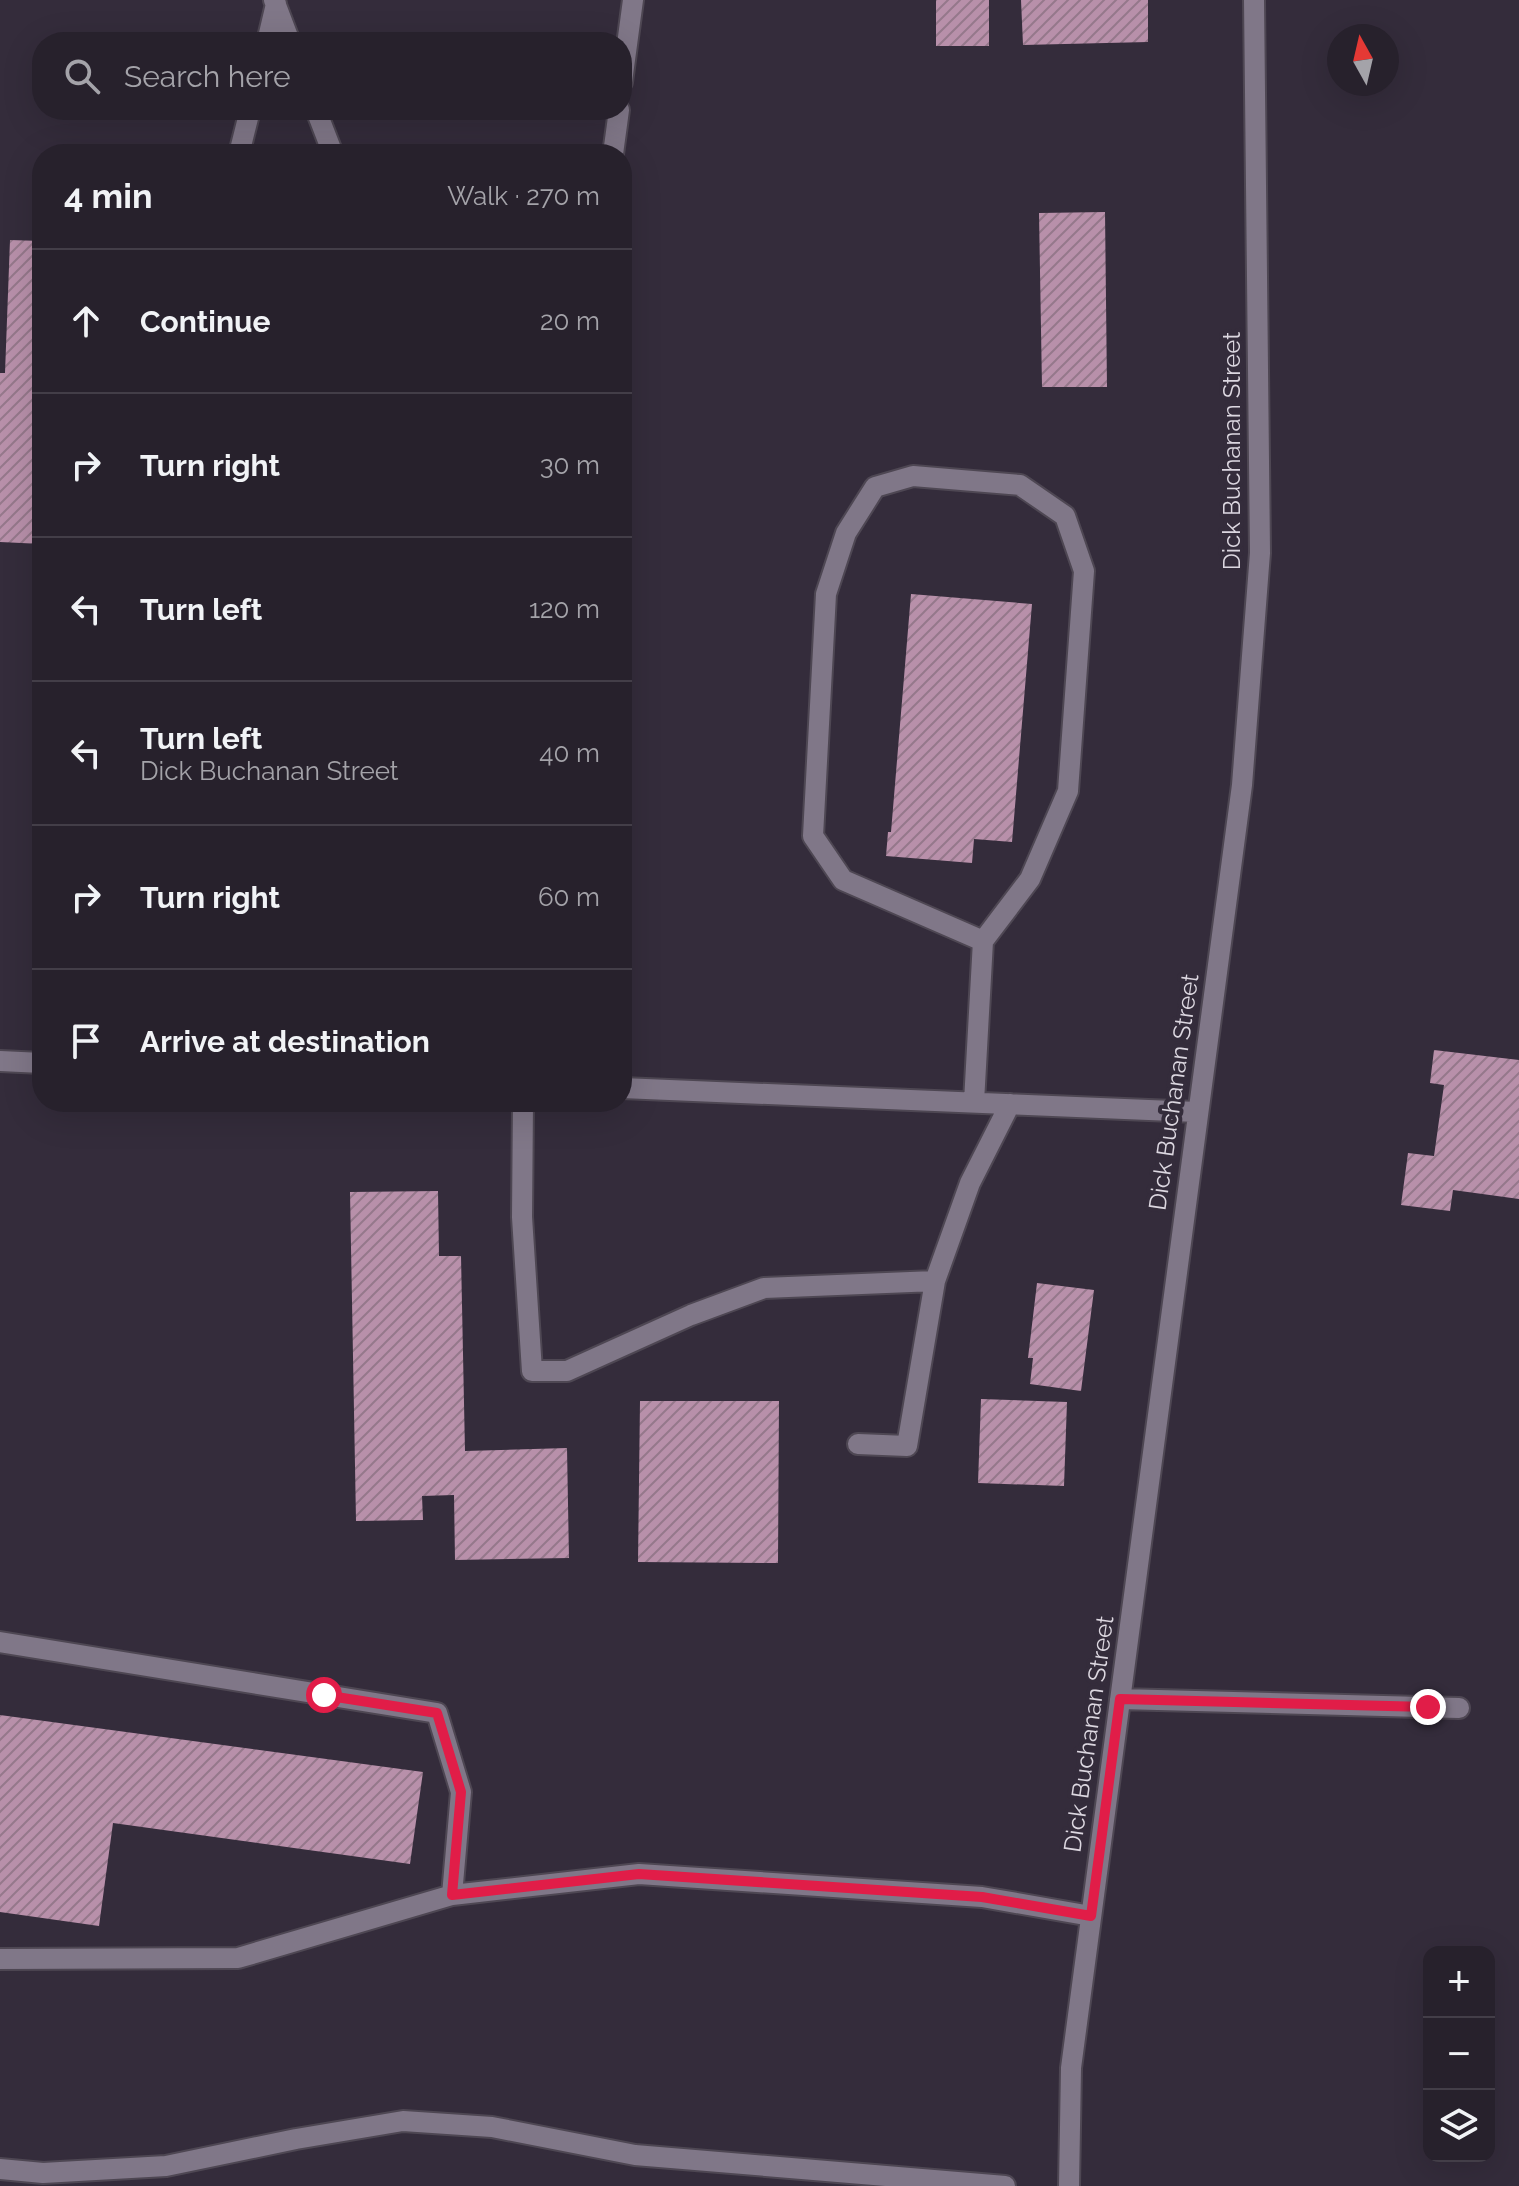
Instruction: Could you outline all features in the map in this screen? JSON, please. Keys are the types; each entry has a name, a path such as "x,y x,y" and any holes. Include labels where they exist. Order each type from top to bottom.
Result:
{"street":[{"path":"629,32 633,0"},
{"name":"Dick Buchanan Street","path":"1069,2186 1071,2068 1242,785 1260,553 1254,0"},
{"path":"269,32 275,2"},
{"path":"275,2 286,32"},
{"path":"242,144 248,120"},
{"path":"320,120 329,144"},
{"path":"614,144 618,120"},
{"path":"974,1102 983,941 1030,879 1068,791 1084,571 1065,516 1020,485 913,476 875,487 846,533 826,594 813,836 843,880 983,941"},
{"path":"0,1061 32,1063"},
{"path":"632,1088 1197,1112"},
{"path":"858,1444 907,1446 935,1281 970,1183 1010,1104"},
{"path":"523,1112 522,1217 532,1371 567,1371 691,1315 764,1288 935,1281"},
{"path":"0,1642 437,1713 461,1792 452,1895"},
{"path":"1120,1699 1459,1708"},
{"path":"0,1959 238,1958 452,1895 639,1874 982,1897 1091,1916"},
{"path":"0,2169 110,2178 296,2139 403,2121 492,2127 635,2155 876,2181 1005,2186"}],"building":[{"path":"936,0 989,0 989,46 936,46"},
{"path":"1021,0 1148,0 1148,42 1023,45"},
{"path":"1105,212 1107,387 1042,387 1039,213"},
{"path":"10,240 32,241 32,544 0,542 0,373 5,373"},
{"path":"911,594 1032,604 1012,842 974,839 972,863 886,856 888,832 891,832"},
{"path":"1434,1050 1519,1060 1519,1199 1453,1190 1450,1211 1401,1205 1408,1153 1434,1156 1444,1085 1430,1083"},
{"path":"438,1191 439,1256 461,1256 465,1451 567,1448 569,1558 455,1560 454,1495 422,1496 423,1520 356,1521 350,1192"},
{"path":"1037,1283 1094,1290 1081,1391 1030,1384 1033,1358 1028,1358"},
{"path":"981,1399 1067,1402 1064,1486 978,1483"},
{"path":"640,1401 779,1401 778,1563 638,1562"},
{"path":"0,1715 423,1772 410,1864 113,1823 99,1926 0,1912"}],"route":[{"path":"324,1695 437,1713 461,1792 452,1895 639,1874 982,1897 1091,1916 1120,1699 1428,1707"}]}
